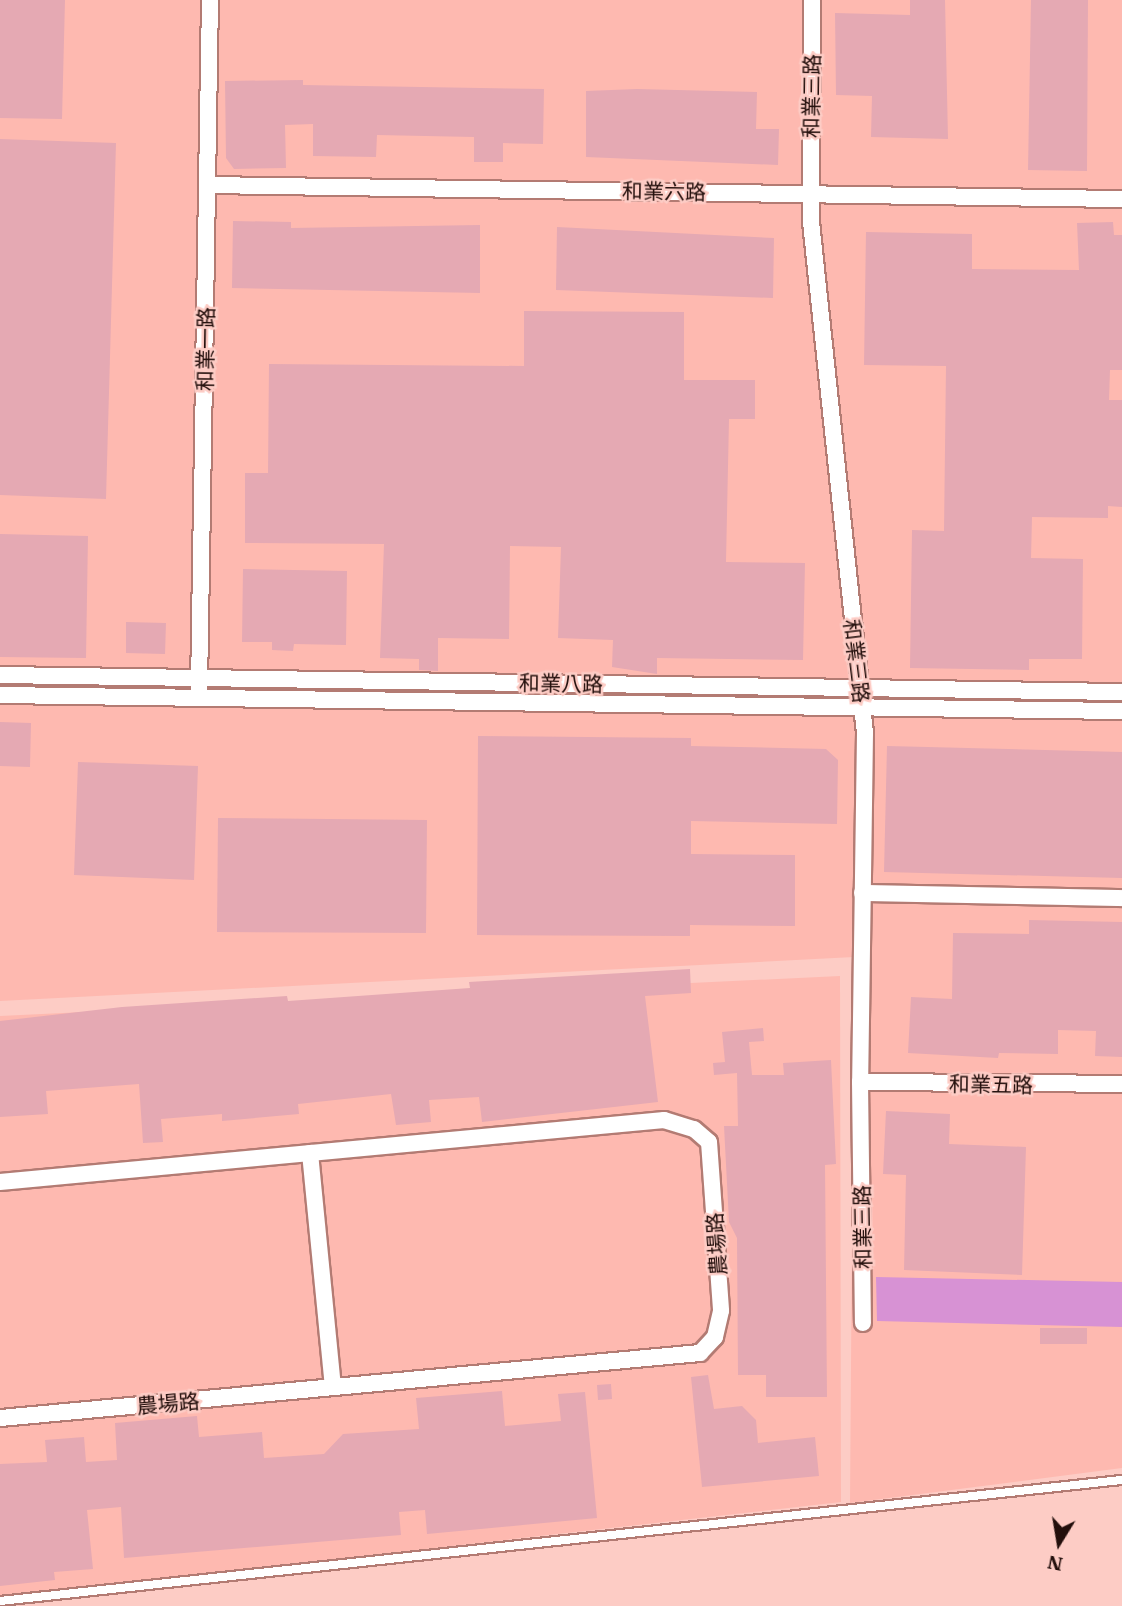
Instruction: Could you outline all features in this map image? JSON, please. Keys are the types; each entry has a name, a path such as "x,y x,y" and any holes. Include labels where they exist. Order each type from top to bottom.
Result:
{"street":[{"name":"和業一路","path":"199,697 210,0"},
{"name":"和業三路","path":"813,0 811,194 863,708 860,1083 863,1323"},
{"name":"和業六路","path":"207,185 1122,199"},
{"name":"和業八路","path":"0,675 1122,692"},
{"name":"和業八路","path":"0,695 1122,711"},
{"path":"862,893 1122,898"},
{"name":"和業五路","path":"860,1083 1122,1084"},
{"name":"農場路","path":"0,1182 664,1120 694,1129 709,1142 721,1311 715,1337 700,1353 0,1418"},
{"path":"310,1153 333,1387"}],"lane":[{"path":"0,1601 1122,1480"}],"shaded area":[{"path":"0,0 1122,0 1122,1468 850,1503 854,957 0,1001"},
{"path":"840,976 841,1502 0,1597 0,1016"},
{"path":"876,1277 1122,1282 1122,1327 877,1321"}],"building":[{"path":"0,0 65,0 62,119 0,118"},
{"path":"910,0 945,0 948,139 871,137 872,96 836,95 835,13 910,15"},
{"path":"1031,0 1088,0 1087,171 1028,170"},
{"path":"303,80 303,85 544,89 543,144 503,143 503,162 474,162 474,137 377,135 376,157 313,156 313,124 285,125 286,168 234,169 226,158 225,81"},
{"path":"637,89 757,92 756,129 779,129 778,165 586,157 586,91"},
{"path":"0,139 116,143 106,499 0,495"},
{"path":"233,221 291,222 291,228 480,225 480,293 232,288"},
{"path":"1113,222 1114,235 1122,235 1122,370 1110,370 1109,400 1122,400 1122,507 1108,506 1108,518 1032,517 1031,558 1083,559 1082,659 1029,659 1029,670 910,668 912,530 944,531 946,366 864,365 866,232 972,234 972,269 1079,270 1077,223"},
{"path":"557,227 774,238 773,298 556,290"},
{"path":"524,311 684,312 684,380 755,380 755,419 729,419 726,562 805,563 803,660 657,658 657,674 612,667 613,640 558,638 561,547 510,546 509,639 438,638 438,671 419,670 419,659 380,658 384,544 245,543 245,473 268,473 269,364 524,366"},
{"path":"0,534 88,536 86,658 0,657"},
{"path":"243,569 347,571 346,645 294,644 293,651 272,650 272,642 242,642"},
{"path":"126,622 166,623 165,654 126,653"},
{"path":"0,722 31,723 30,767 0,766"},
{"path":"478,736 691,738 691,746 826,749 838,760 837,824 691,821 691,854 795,855 795,926 690,925 690,936 477,935"},
{"path":"887,746 1122,752 1122,878 884,872"},
{"path":"78,762 198,766 194,880 74,875"},
{"path":"218,818 427,820 426,933 217,932"},
{"path":"1029,920 1122,922 1122,1057 1095,1056 1096,1031 1058,1030 1058,1054 999,1053 998,1058 908,1053 911,997 952,999 953,933 1029,934"},
{"path":"690,969 691,993 645,996 658,1102 482,1122 479,1097 429,1100 431,1122 396,1125 391,1094 298,1104 299,1114 222,1121 222,1114 161,1119 163,1142 143,1143 139,1084 46,1091 48,1114 0,1117 0,1021 122,1007 287,996 288,1001 470,988 469,982"},
{"path":"763,1028 764,1041 749,1042 752,1075 784,1075 783,1063 831,1060 836,1164 825,1165 827,1397 766,1397 766,1375 738,1375 737,1238 729,1222 724,1126 738,1126 737,1073 714,1075 713,1063 725,1062 722,1032"},
{"path":"886,1111 950,1114 949,1144 1026,1147 1022,1275 904,1270 906,1175 883,1174"},
{"path":"1040,1328 1087,1328 1087,1344 1040,1344"},
{"path":"708,1375 714,1409 742,1406 756,1420 758,1443 815,1437 819,1476 702,1487 691,1377"},
{"path":"611,1384 612,1399 598,1400 597,1385"},
{"path":"502,1391 505,1426 561,1421 558,1394 585,1392 597,1518 427,1534 425,1510 399,1512 401,1535 124,1558 121,1507 87,1510 93,1569 54,1572 55,1580 0,1586 0,1464 47,1462 45,1440 84,1437 86,1462 117,1460 115,1423 197,1416 199,1437 262,1432 264,1458 324,1454 343,1434 419,1429 416,1398"}]}
